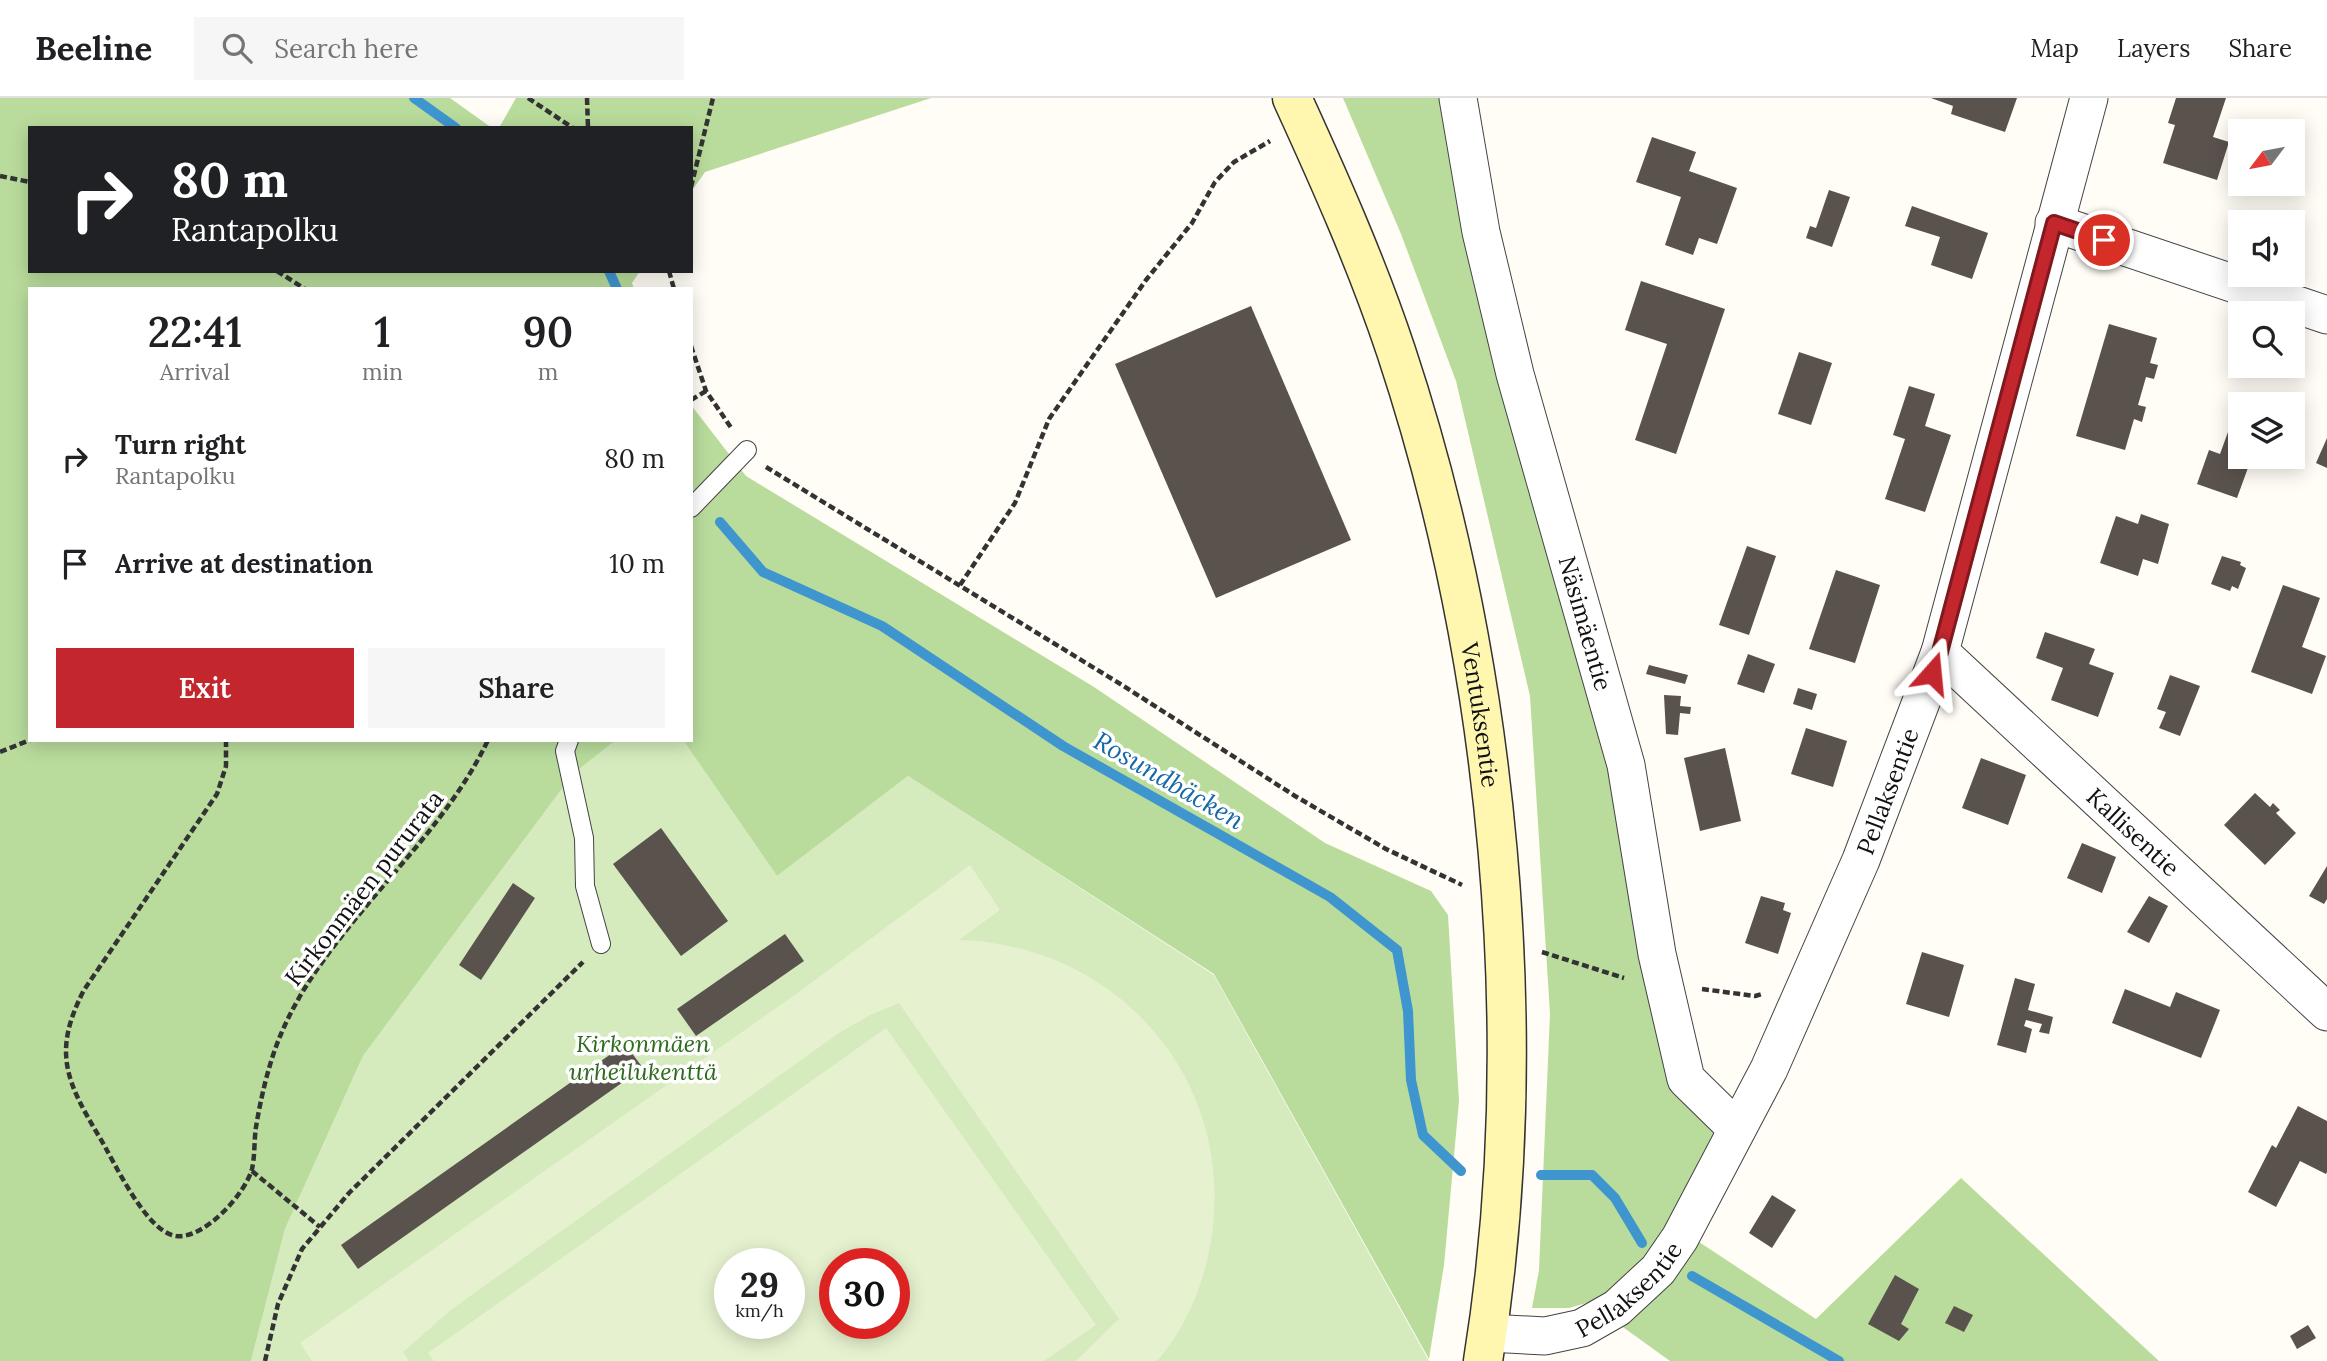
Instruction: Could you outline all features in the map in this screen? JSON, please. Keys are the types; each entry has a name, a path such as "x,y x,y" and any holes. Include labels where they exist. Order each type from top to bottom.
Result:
{"main road":[{"name":"Ventuksentie","path":"1298,112 1357,243 1396,352 1463,600 1480,703 1500,901 1505,1010 1502,1194 1485,1347"}],"street":[{"name":"Näsimäentie","path":"1458,98 1481,232 1516,374 1626,765 1657,954 1686,1079 1737,1129"},
{"name":"Pellaksentie","path":"1485,1347 1582,1328 1617,1308 1658,1270 1680,1238 1769,1069 1861,860 1940,652 2088,98"},
{"path":"2054,223 2327,315"},
{"name":"Kallisentie","path":"1940,652 2327,1012"}],"lane":[{"path":"693,506 747,450"},
{"path":"568,742 565,751 584,838 585,886 601,944"}],"path":[{"path":"528,98 570,126"},
{"path":"587,98 588,126"},
{"path":"693,179 713,98"},
{"path":"960,585 1015,503 1049,419 1146,280 1192,223 1215,182 1234,162 1298,112"},
{"path":"0,176 28,182"},
{"path":"280,273 302,287"},
{"path":"693,352 706,391 747,450 773,474 960,585 1295,796 1386,849 1462,884"},
{"path":"693,399 706,391"},
{"path":"0,752 28,741"},
{"name":"Kirkonmäen pururata","path":"226,742 226,766 217,794 84,990 71,1016 64,1040 66,1063 75,1091 139,1206 156,1226 176,1236 194,1233 212,1224 232,1202 252,1171 256,1126 270,1071 281,1035 302,995 323,963 454,801 487,742"},
{"path":"265,1361 278,1304 303,1249 320,1227 349,1193 601,944"},
{"path":"252,1171 320,1227"}],"green space":[{"path":"0,98 450,98 489,126 28,126 28,273 639,273 632,283 633,287 28,287 28,742 613,742 573,774 363,1056 285,1229 251,1361 0,1361"},
{"path":"516,98 931,98 705,172 693,189 693,126 500,126"},
{"path":"1343,98 1442,98 1612,769 1722,1134 1645,1266 1604,1298 1569,1308 1532,1308 1539,1270 1550,1014 1530,696 1456,381 1401,234"},
{"path":"693,408 746,476 1094,687 1325,843 1431,891 1448,915 1459,1101 1444,1265 1429,1359 1214,974 908,776 777,876 684,742 693,742"},
{"name":"Kirkonmäen urheilukenttä","path":"613,742 684,742 777,876 908,776 1214,975 1429,1361 251,1361 285,1229 363,1056 573,774"},
{"path":"970,865 1000,910 959,940 1017,948 1070,967 1116,995 1155,1032 1185,1077 1205,1127 1214,1182 1208,1257 1185,1320 1157,1361 1076,1361 1119,1319 899,1003 870,1015 839,1033 452,1309 403,1352 409,1361 312,1361 300,1343 799,992"},
{"path":"886,1028 1096,1325 1044,1361 434,1361 428,1353"},
{"path":"1961,1178 2159,1361 1670,1361 1620,1325 1696,1240 1816,1319"}],"building":[{"path":"1931,98 2017,98 2005,132 1951,114 1953,106"},
{"path":"2176,98 2226,98 2213,137 2228,142 2217,180 2163,163 2175,125 2168,123"},
{"path":"1652,137 1696,152 1689,171 1737,188 1717,244 1699,238 1693,255 1665,245 1681,197 1636,182"},
{"path":"1829,190 1850,197 1832,247 1806,238 1810,226 1816,228"},
{"path":"1912,206 1988,233 1972,279 1931,265 1940,237 1905,226"},
{"path":"1641,281 1725,309 1676,454 1635,440 1667,344 1625,330"},
{"path":"1251,306 1351,540 1216,598 1115,364"},
{"path":"2109,324 2157,338 2150,363 2158,365 2154,379 2146,377 2138,405 2146,407 2142,422 2134,419 2125,450 2076,436"},
{"path":"1799,352 1832,363 1811,425 1778,414"},
{"path":"1909,386 1935,394 1925,426 1951,435 1925,512 1885,499 1905,439 1893,435"},
{"path":"2228,432 2228,469 2248,469 2237,498 2197,484 2209,450 2220,454"},
{"path":"2327,438 2327,468 2316,463"},
{"path":"2141,514 2169,524 2158,564 2143,559 2138,576 2100,563 2116,516 2138,524"},
{"path":"1747,546 1776,556 1749,635 1719,625"},
{"path":"2222,556 2241,562 2240,565 2246,568 2238,589 2232,586 2230,591 2211,584"},
{"path":"1836,570 1880,585 1855,663 1809,649"},
{"path":"2283,585 2320,598 2302,647 2326,656 2312,694 2251,672"},
{"path":"2045,632 2095,649 2089,664 2114,673 2098,717 2051,700 2063,668 2036,658"},
{"path":"1748,654 1775,664 1764,693 1737,684"},
{"path":"1649,665 1688,675 1685,684 1646,674"},
{"path":"2170,675 2200,686 2180,736 2159,728 2166,712 2157,709"},
{"path":"1798,688 1817,694 1812,710 1793,704"},
{"path":"1664,695 1681,696 1680,706 1691,707 1690,714 1680,713 1678,735 1666,734"},
{"path":"1806,728 1847,741 1833,787 1791,774"},
{"path":"1725,748 1741,821 1700,831 1684,758"},
{"path":"1981,758 2026,775 2008,825 1962,808"},
{"path":"2255,793 2270,807 2273,803 2280,810 2276,813 2296,833 2265,865 2224,825"},
{"path":"661,828 728,921 681,956 613,864"},
{"path":"2082,843 2116,857 2102,893 2067,878"},
{"path":"2327,866 2327,899 2324,904 2309,896"},
{"path":"513,883 535,898 481,980 459,965"},
{"path":"1761,896 1785,903 1783,910 1791,913 1778,954 1745,943"},
{"path":"2149,896 2168,906 2149,943 2127,932"},
{"path":"785,934 804,961 696,1036 677,1009"},
{"path":"1922,952 1964,965 1949,1017 1906,1004"},
{"path":"2015,978 2035,984 2028,1010 2053,1017 2049,1034 2039,1032 2042,1024 2026,1020 2024,1026 2032,1029 2026,1053 1997,1045"},
{"path":"2125,989 2170,1007 2176,992 2220,1010 2201,1058 2112,1023"},
{"path":"625,1044 643,1068 358,1269 341,1245"},
{"path":"2298,1106 2327,1121 2327,1172 2326,1174 2300,1161 2276,1207 2248,1192 2272,1145 2276,1148"},
{"path":"1772,1195 1796,1210 1772,1248 1749,1233"},
{"path":"1895,1275 1919,1289 1901,1324 1909,1329 1899,1341 1868,1324"},
{"path":"1954,1306 1973,1315 1964,1332 1945,1323"},
{"path":"2308,1325 2316,1338 2297,1349 2290,1336"}],"waterway":[{"name":"Rosundbäcken","path":"414,98 453,126"},
{"name":"Rosundbäcken","path":"610,273 616,287"},
{"name":"Rosundbäcken","path":"720,522 763,572 882,626 1063,746 1330,897 1397,950 1408,1011 1411,1080 1423,1135 1461,1171"},
{"path":"1541,1175 1592,1175 1615,1198 1642,1243"},
{"name":"Rosundbäcken","path":"1692,1276 1839,1361"}],"route":[{"path":"1932,673 1940,652 1948,613 2054,223 2104,240"}]}
